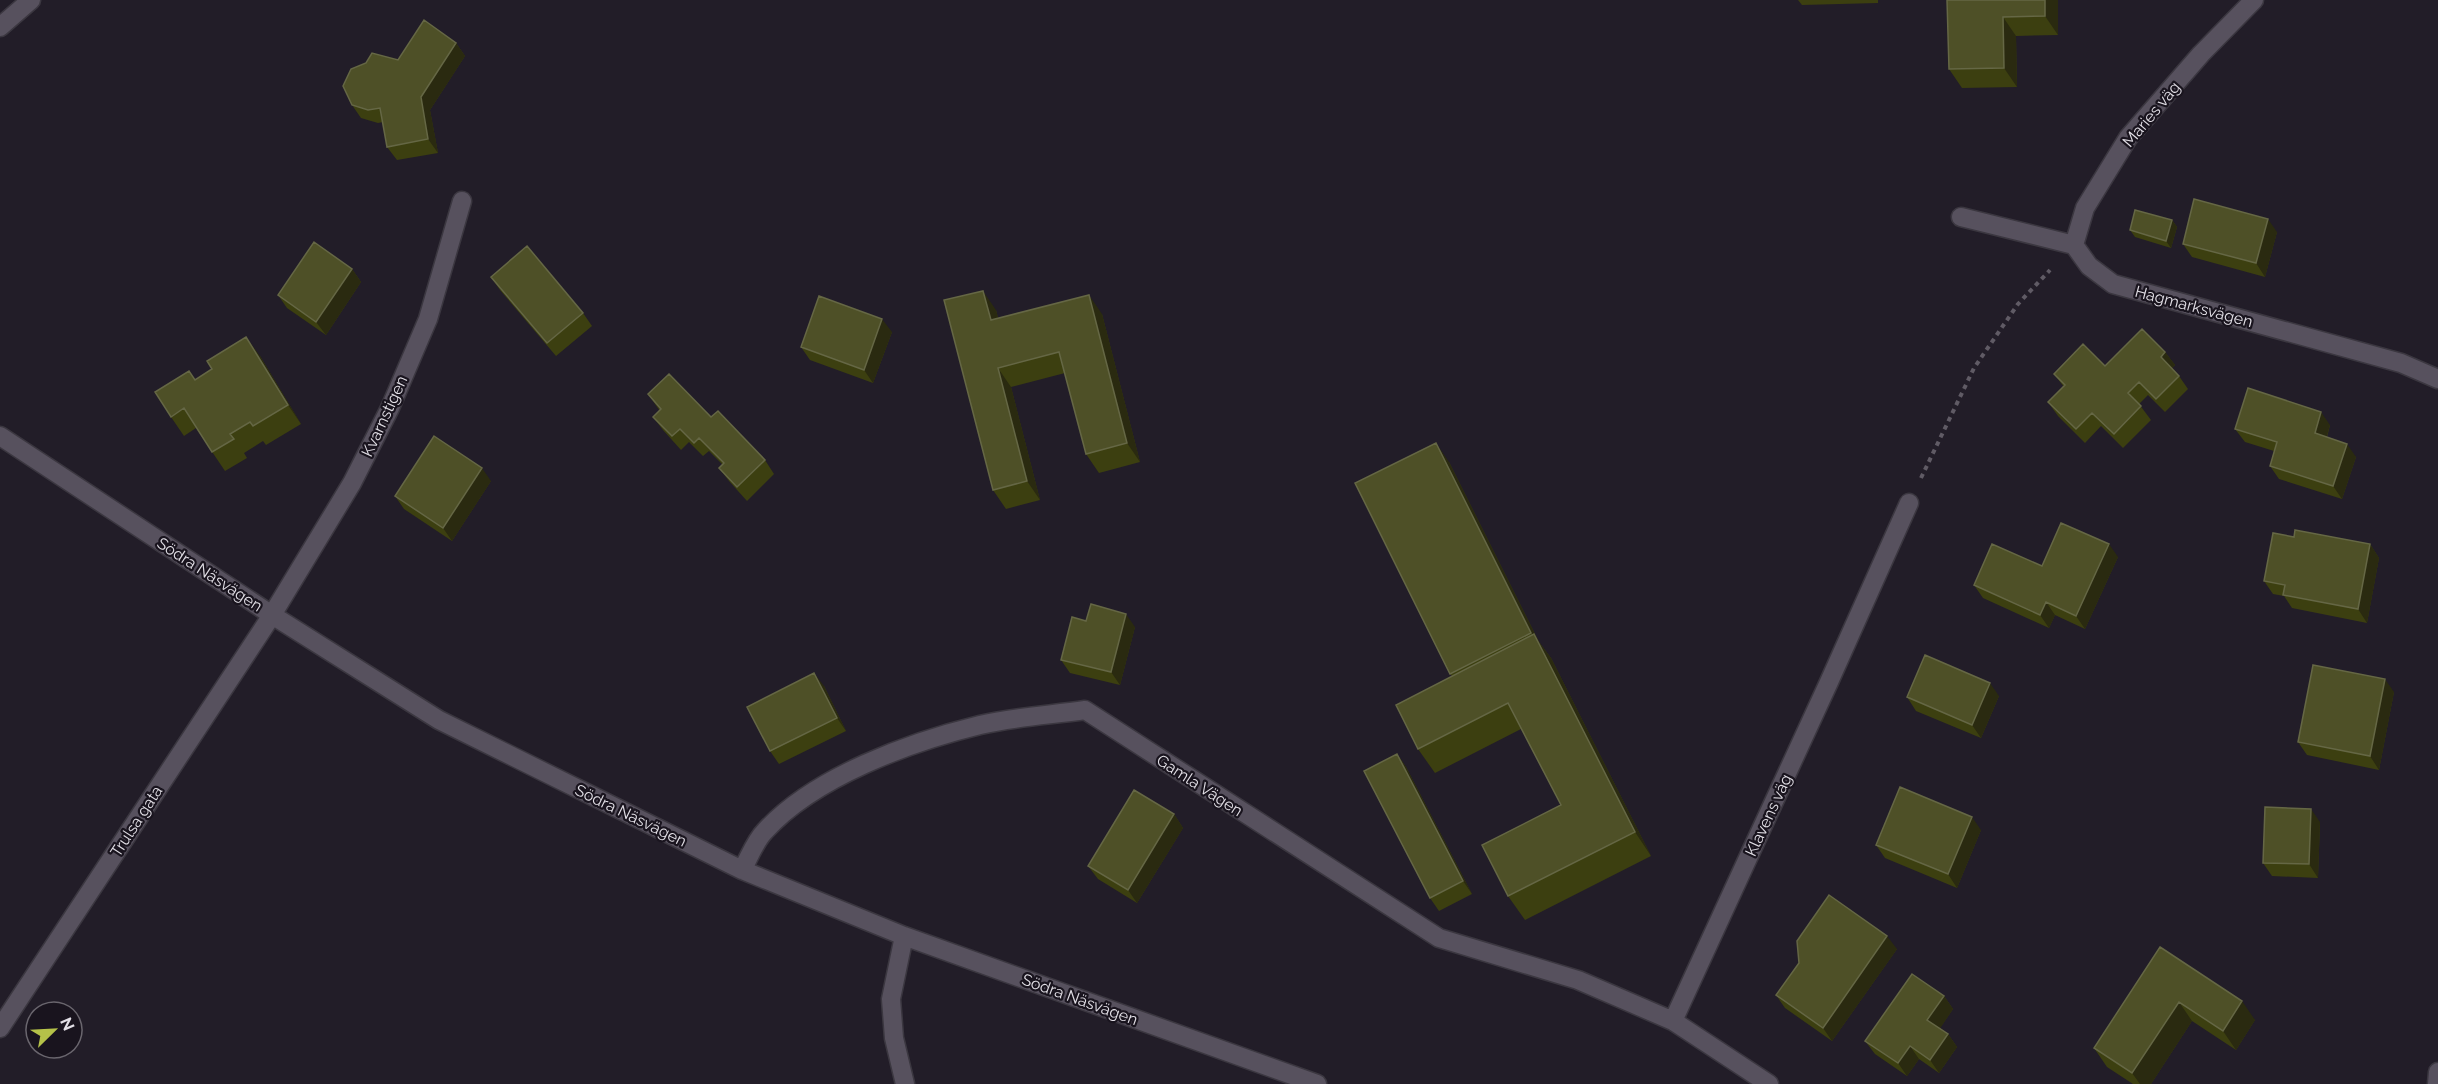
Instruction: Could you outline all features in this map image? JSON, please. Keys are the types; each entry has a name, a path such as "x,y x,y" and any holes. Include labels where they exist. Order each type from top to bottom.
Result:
{"street":[{"path":"0,27 31,0"},
{"name":"Maries väg","path":"2074,245 2085,208 2128,138 2201,54 2254,0"},
{"name":"Kvarnstigen","path":"272,615 352,483 390,408 428,319 462,201"},
{"path":"1961,217 2074,245"},
{"name":"Hagmarksvägen","path":"2074,245 2090,266 2113,284 2401,363 2438,379"},
{"name":"Södra Näsvägen","path":"0,436 272,615 438,720 742,870 904,936 1317,1084"},
{"name":"Klavens väg","path":"1673,1021 1909,503"},
{"name":"Trulsa gata","path":"0,1028 272,615"},
{"name":"Gamla Vägen","path":"742,870 763,833 787,809 827,784 893,752 981,725 1085,710 1439,938 1578,980 1673,1021"},
{"path":"904,936 891,999 894,1038 905,1084"},
{"path":"1673,1021 1768,1084"},
{"path":"2437,1084 2438,1072"}],"path":[{"path":"1909,503 1974,368 2018,304 2074,245"}],"building":[{"path":"1947,0 2045,0 2045,16 2003,17 2004,68 1949,69"},
{"path":"424,20 456,43 421,97 428,139 387,147 380,108 368,110 352,105 343,86 351,69 366,63 372,53 398,60"},
{"path":"2194,199 2268,219 2256,263 2183,244"},
{"path":"2135,210 2172,220 2166,241 2130,230"},
{"path":"314,242 352,269 316,322 278,295"},
{"path":"527,246 583,313 547,343 491,277"},
{"path":"983,291 991,320 1089,295 1127,443 1086,454 1059,352 998,368 1027,481 993,490 944,300"},
{"path":"819,296 882,319 864,370 801,347"},
{"path":"2142,329 2165,352 2161,357 2179,376 2156,399 2139,382 2128,393 2141,406 2114,434 2092,413 2076,429 2048,402 2065,385 2054,374 2083,344 2105,366"},
{"path":"246,337 288,405 253,426 250,422 230,434 234,439 212,452 184,408 171,417 155,392 189,371 195,380 212,369 207,361"},
{"path":"669,374 711,417 718,411 765,460 737,487 719,468 724,463 699,438 694,443 680,429 672,436 653,417 661,409 648,394"},
{"path":"2248,388 2321,412 2315,433 2347,444 2333,486 2270,466 2277,442 2235,429"},
{"path":"434,436 482,468 443,528 395,496"},
{"path":"1436,443 1531,633 1450,674 1355,483"},
{"path":"2061,523 2109,544 2076,616 2046,602 2040,615 1974,585 1992,544 2042,566"},
{"path":"2295,530 2370,544 2358,609 2283,595 2285,585 2264,581 2273,533 2294,537"},
{"path":"1091,604 1126,614 1111,672 1061,660 1072,617 1086,621"},
{"path":"1534,634 1635,832 1508,896 1482,845 1561,805 1508,703 1418,749 1396,705"},
{"path":"1925,655 1990,683 1972,725 1907,697"},
{"path":"2313,665 2385,679 2370,756 2298,742"},
{"path":"814,673 837,718 770,751 747,707"},
{"path":"1397,754 1463,881 1430,898 1364,771"},
{"path":"1900,787 1972,817 1948,874 1876,845"},
{"path":"1134,790 1174,814 1128,890 1088,866"},
{"path":"2265,807 2311,809 2309,864 2263,863"},
{"path":"1829,895 1887,936 1823,1028 1776,995 1799,963 1797,941"},
{"path":"2160,947 2242,1001 2223,1031 2179,1002 2132,1073 2094,1048"},
{"path":"1912,974 1944,996 1927,1020 1948,1034 1930,1060 1910,1046 1898,1063 1865,1041"}]}
